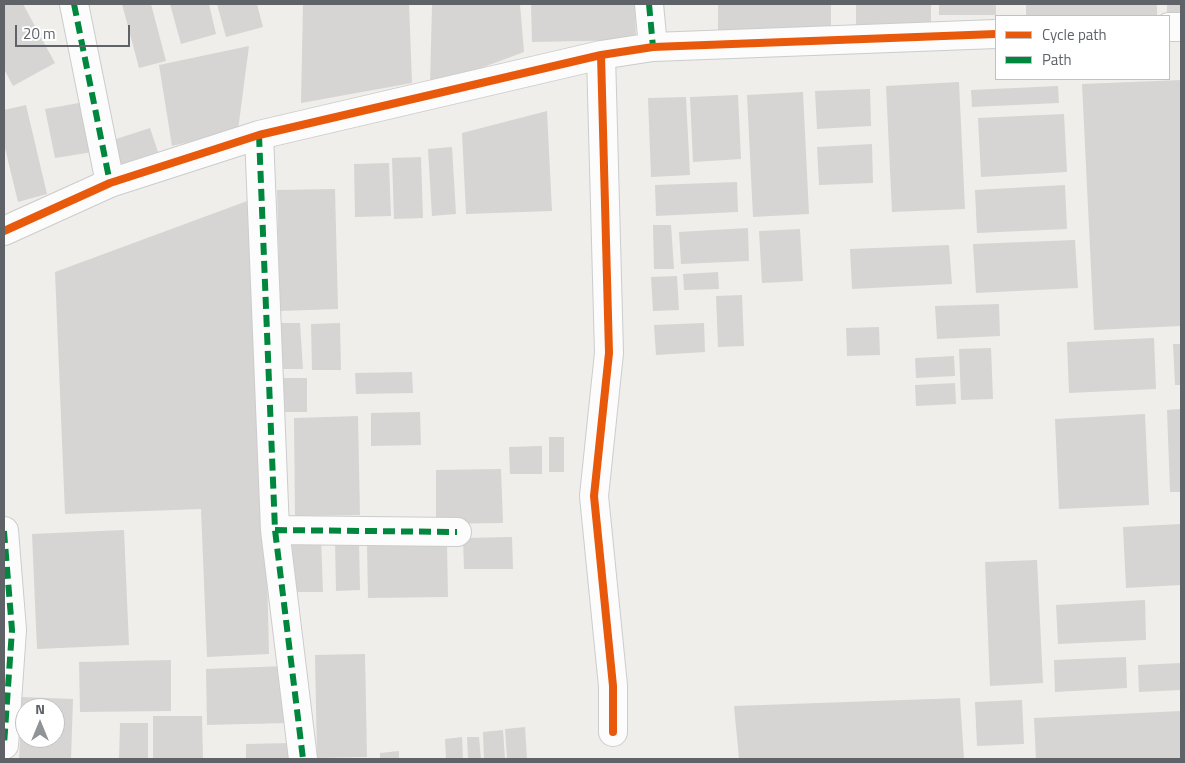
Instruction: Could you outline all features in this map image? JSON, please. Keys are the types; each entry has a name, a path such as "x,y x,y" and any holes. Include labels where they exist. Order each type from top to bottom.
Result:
{"street":[{"path":"74,4 110,182"},
{"path":"649,4 653,48"},
{"path":"4,231 110,182 259,135 601,55 653,48 995,34"},
{"path":"601,55 609,353 594,496 613,686 613,732"},
{"path":"259,135 274,530 303,759"},
{"path":"274,530 457,532"},
{"path":"4,531 12,630 4,745"}],"building":[{"path":"4,4 23,4 55,63 13,86 4,69"},
{"path":"122,4 151,4 166,61 139,68"},
{"path":"170,4 209,4 216,34 181,44"},
{"path":"217,4 257,4 263,27 226,37"},
{"path":"303,4 409,4 412,83 301,103"},
{"path":"432,4 520,4 524,52 430,87"},
{"path":"531,4 635,4 636,40 532,42"},
{"path":"718,4 831,4 831,35 718,34"},
{"path":"856,4 931,4 931,26 856,26"},
{"path":"939,4 996,4 996,15 939,15"},
{"path":"1026,4 1157,4 1157,15 1026,15"},
{"path":"1167,4 1181,4 1181,13 1167,12"},
{"path":"249,46 238,130 172,146 159,65"},
{"path":"1181,80 1181,326 1094,330 1082,84"},
{"path":"959,82 965,209 892,212 886,86"},
{"path":"1058,86 1059,103 972,107 971,90"},
{"path":"870,89 871,126 817,129 815,91"},
{"path":"803,92 809,214 753,217 747,95"},
{"path":"738,95 741,159 693,162 690,97"},
{"path":"686,97 690,175 651,177 648,98"},
{"path":"90,101 99,151 55,158 45,109"},
{"path":"26,105 47,194 18,202 4,144 4,110"},
{"path":"547,111 552,211 466,214 462,133"},
{"path":"1064,114 1067,172 981,177 978,118"},
{"path":"150,128 158,152 121,164 113,140"},
{"path":"872,144 873,183 819,185 817,147"},
{"path":"452,147 456,214 432,216 428,149"},
{"path":"421,157 423,218 394,219 392,158"},
{"path":"389,163 391,216 355,217 354,164"},
{"path":"737,182 738,212 656,216 655,185"},
{"path":"1065,185 1067,229 977,233 975,190"},
{"path":"335,189 338,309 280,311 277,190"},
{"path":"258,197 269,654 207,657 201,509 65,514 55,272"},
{"path":"653,225 671,225 674,269 654,269"},
{"path":"748,228 749,261 681,264 679,232"},
{"path":"800,229 803,281 762,283 759,231"},
{"path":"1075,240 1078,288 976,293 973,244"},
{"path":"949,245 952,284 852,289 850,249"},
{"path":"718,272 719,289 684,290 683,274"},
{"path":"677,276 679,310 653,311 651,277"},
{"path":"742,295 744,346 718,347 716,296"},
{"path":"999,304 1000,336 937,339 935,306"},
{"path":"278,323 300,323 303,369 280,369"},
{"path":"340,323 341,370 312,370 311,324"},
{"path":"704,323 705,352 656,355 654,325"},
{"path":"879,327 880,355 847,356 846,328"},
{"path":"1154,338 1156,389 1069,393 1067,342"},
{"path":"1173,344 1181,344 1181,385 1175,385"},
{"path":"991,348 993,399 961,400 959,349"},
{"path":"954,356 955,376 916,378 915,358"},
{"path":"412,372 413,393 356,394 355,373"},
{"path":"281,378 307,378 307,412 281,412"},
{"path":"955,383 956,404 916,406 915,385"},
{"path":"1181,409 1181,492 1170,492 1167,410"},
{"path":"420,412 421,445 371,446 371,413"},
{"path":"1145,414 1149,505 1059,509 1055,419"},
{"path":"358,416 360,515 295,516 294,418"},
{"path":"549,437 564,437 564,472 549,472"},
{"path":"542,446 542,474 510,474 509,447"},
{"path":"501,469 503,523 436,524 436,470"},
{"path":"1181,524 1181,585 1126,588 1123,527"},
{"path":"124,530 129,645 37,649 32,534"},
{"path":"512,537 513,569 464,569 463,538"},
{"path":"321,539 323,592 293,592 292,540"},
{"path":"335,541 359,541 360,590 336,591"},
{"path":"447,544 448,597 368,598 367,545"},
{"path":"1037,560 1043,683 990,686 985,562"},
{"path":"1145,600 1146,640 1058,644 1056,605"},
{"path":"365,654 367,757 317,758 315,655"},
{"path":"1126,657 1127,688 1055,692 1054,660"},
{"path":"171,660 171,711 80,712 79,662"},
{"path":"1181,663 1181,690 1139,692 1138,665"},
{"path":"286,666 288,723 207,725 206,669"},
{"path":"960,698 964,759 739,759 734,706"},
{"path":"65,699 73,699 71,759 19,759 20,748 65,748"},
{"path":"1022,700 1024,744 977,746 975,702"},
{"path":"1181,711 1181,759 1036,759 1034,718"},
{"path":"153,716 202,716 203,759 153,759"},
{"path":"120,723 148,723 148,759 119,759"},
{"path":"525,727 527,759 507,759 505,729"},
{"path":"503,730 505,759 484,759 483,732"},
{"path":"462,737 463,759 446,759 445,739"},
{"path":"467,737 479,737 481,759 468,759"},
{"path":"290,743 290,759 246,759 246,744"},
{"path":"399,751 399,759 380,759 380,753"}],"marked path":[{"path":"74,4 110,183"},
{"path":"649,4 653,47"},
{"path":"259,135 275,530 303,759"},
{"path":"275,530 457,532"},
{"path":"4,531 12,630 4,745"}],"cycle path":[{"path":"4,231 110,183 259,135 601,55 653,47 995,34"},
{"path":"601,55 609,353 594,496 613,686 613,732"}]}
